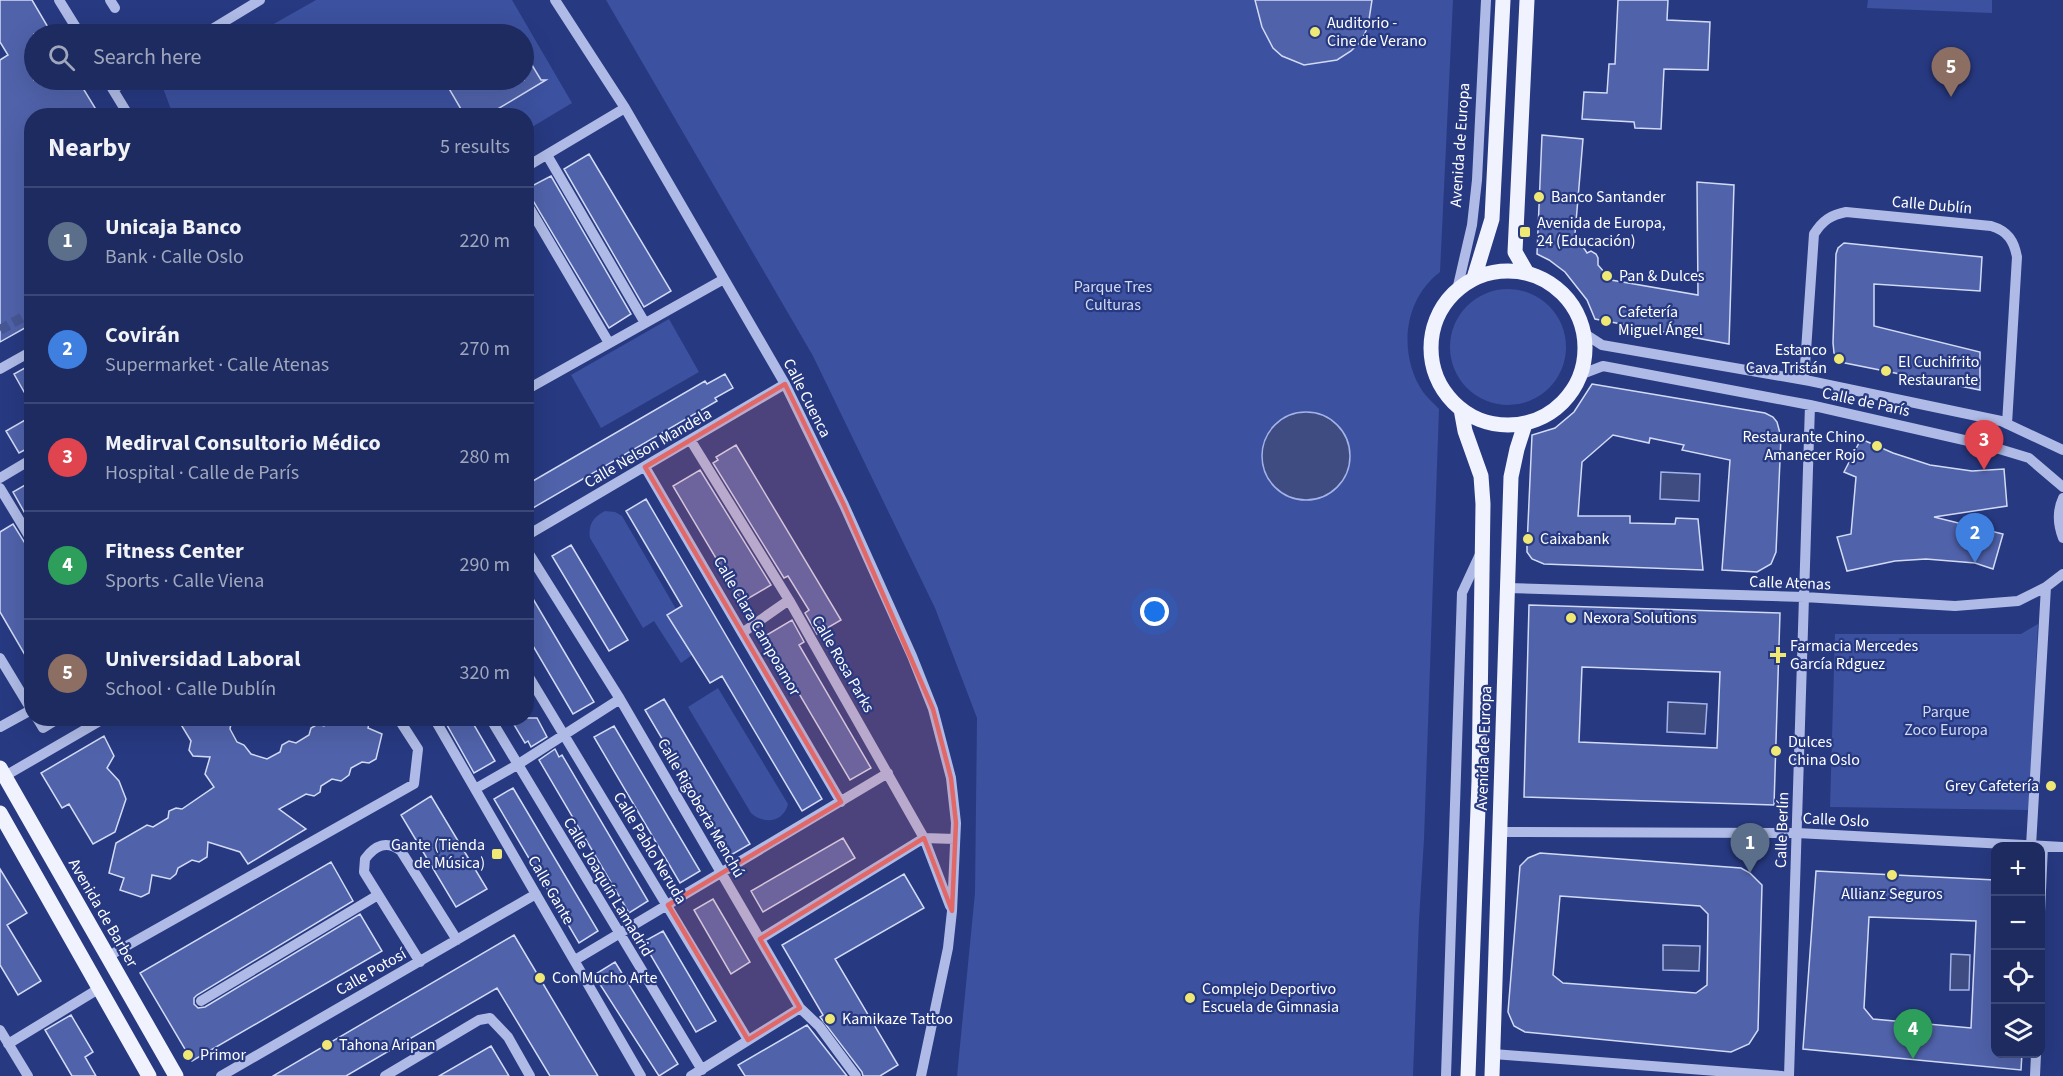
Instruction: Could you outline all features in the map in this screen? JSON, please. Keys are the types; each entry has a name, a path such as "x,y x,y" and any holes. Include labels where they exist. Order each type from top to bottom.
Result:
{"main road":[{"path":"1474,278 1492,219 1503,0"},
{"path":"1527,0 1515,252 1527,273"},
{"name":"Avenida de Europa","path":"1509,270 1527,273 1548,281 1565,295 1578,313 1585,334 1586,354 1582,374 1573,392 1560,406 1544,417 1525,424 1503,426 1480,420 1461,409 1445,393 1435,373 1431,350 1433,328 1442,307 1457,290 1474,278 1491,272 1509,270"},
{"name":"Avenida de Europa","path":"1461,409 1481,476 1483,504 1475,922 1468,1076"},
{"name":"Avenida de Europa","path":"1492,1076 1511,477 1525,424"},
{"name":"Avenida de Barber","path":"2,772 176,1076"},
{"path":"0,813 149,1076"}],"street":[{"path":"59,0 74,24"},
{"path":"220,24 260,0"},
{"name":"Avenida de Europa","path":"1457,290 1472,225 1478,180 1486,0"},
{"name":"Calle Cuenca","path":"556,1 625,108 785,384 844,505 912,656 933,709 951,778 956,823 955,839"},
{"path":"114,90 124,108"},
{"path":"534,163 625,108"},
{"path":"548,155 645,322"},
{"name":"Calle Dublín","path":"1804,380 1814,234 1826,219 1846,212 1991,226 2001,229 2014,243 2017,257 2007,424"},
{"path":"534,216 609,343"},
{"path":"534,385 724,279"},
{"name":"Calle de París","path":"1585,334 1602,345 1804,380 2007,424 2063,450"},
{"path":"0,369 24,356"},
{"name":"Calle de París","path":"1582,374 1604,366 1928,430 2029,458 2063,487"},
{"name":"Calle Nelson Mandela","path":"534,531 785,384"},
{"name":"Calle Berlín","path":"1789,1076 1810,405"},
{"name":"Calle Rosa Parks","path":"691,441 789,600 888,773 924,838 952,911"},
{"path":"0,478 24,464"},
{"name":"Calle Clara Campoamor","path":"645,467 841,802"},
{"path":"0,488 24,528"},
{"path":"2063,498 2058,515 2063,538"},
{"name":"Avenida de Europa","path":"1446,1076 1462,593 1482,548"},
{"name":"Calle Rigoberta Menchú","path":"534,562 620,699 800,1008 819,1026 856,1076"},
{"name":"Calle Atenas","path":"1507,588 1804,597 1955,606 2018,600 2046,587 2063,574"},
{"path":"2037,842 2046,587"},
{"path":"742,633 789,600"},
{"path":"0,658 24,698"},
{"name":"Calle Pablo Neruda","path":"534,685 748,1040"},
{"path":"475,789 620,699"},
{"path":"0,727 24,714"},
{"path":"2,772 90,726"},
{"path":"107,957 414,784 418,749 403,726"},
{"name":"Calle Gante","path":"439,726 641,1076"},
{"name":"Calle Joaquín Lamadrid","path":"495,726 702,1070"},
{"path":"575,960 888,773"},
{"name":"Calle Oslo","path":"1499,832 1797,833 1991,844"},
{"path":"760,939 924,838 955,839"},
{"name":"Calle Rosa Parks","path":"921,1076 944,970 952,911 955,839"},
{"path":"420,962 364,872 365,859 384,843 401,851 457,940"},
{"name":"Calle Oslo","path":"2045,846 2063,847"},
{"name":"Calle Potosí","path":"221,1076 536,894"},
{"path":"201,1001 378,895"},
{"path":"8,1044 100,988"},
{"path":"692,1076 800,1008"},
{"path":"386,1076 479,1020 490,1018 507,1037 530,1076"},
{"path":"0,1030 28,1076"},
{"path":"1493,1054 1782,1076"},
{"path":"2035,1076 2036,1058"}],"highlighted area":[{"path":"785,384 844,505 933,709 951,778 956,823 952,911 924,838 760,939 800,1008 748,1040 668,905 841,802 645,467"}],"green space":[{"path":"316,0 512,0 526,24 274,24"},
{"name":"Parque Tres Culturas","path":"606,0 1453,0 1440,272 1418,297 1408,328 1410,361 1415,377 1423,392 1439,409 1413,1076 957,1076 975,893 977,718 935,608 813,356"},
{"path":"1868,0 1992,0 1992,13 1867,8"},
{"path":"534,38 572,103 534,126 534,108 170,108 164,90 534,90"},
{"path":"1508,289 1530,293 1549,306 1562,325 1566,347 1562,369 1549,388 1530,401 1508,405 1486,401 1467,388 1454,369 1450,347 1454,325 1467,306 1486,293"},
{"path":"669,319 699,372 601,428 571,375"},
{"path":"605,511 615,512 622,516 676,609 667,615 692,655 681,663 654,621 643,628 590,538 592,522"},
{"name":"Parque Zoco Europa","path":"2038,624 2029,810 1830,807 1835,634 2021,634"},
{"path":"718,688 788,804 786,810 778,818 767,820 751,813 688,707"}],"shaded area":[{"path":"1297,412 1315,412 1331,419 1343,431 1350,447 1350,465 1343,481 1331,493 1315,500 1297,500 1281,493 1269,481 1262,465 1262,447 1269,431 1281,419"},
{"path":"1661,472 1700,474 1699,501 1660,499"},
{"path":"1668,702 1707,704 1705,734 1667,732"},
{"path":"1663,945 1700,946 1699,971 1663,970"},
{"path":"1951,954 1970,955 1969,990 1950,990"}],"building":[{"path":"0,0 32,0 46,24 24,24 24,90 84,90 95,108 24,108 24,328 0,342 0,60 8,55 0,42"},
{"name":"Auditorio - Cine de Verano","path":"1255,0 1372,0 1368,26 1362,40 1351,51 1337,60 1304,65 1282,56 1273,48 1262,27"},
{"path":"1618,0 1668,0 1667,20 1710,22 1708,70 1664,69 1661,129 1635,128 1634,122 1582,119 1584,92 1607,93 1609,64 1615,64"},
{"path":"534,68 541,80 546,80 534,87"},
{"path":"450,90 529,90 499,108 460,108"},
{"path":"1542,135 1583,139 1575,234 1587,253 1591,251 1596,254 1598,265 1611,280 1698,295 1697,182 1734,185 1729,344 1595,319 1587,300 1565,272 1537,254"},
{"path":"589,154 671,291 644,307 564,169"},
{"path":"551,176 631,314 609,328 534,202 534,185"},
{"path":"1844,243 1982,257 1980,291 1874,284 1874,326 1980,352 1980,390 1845,363 1839,359 1834,353 1833,343 1836,254 1838,248"},
{"path":"24,368 24,392 14,374"},
{"path":"725,374 733,388 715,398 717,401 534,507 534,480 705,381 707,384"},
{"path":"1592,384 1765,413 1773,417 1777,422 1781,437 1776,552 1771,564 1757,572 1722,570 1730,460 1682,450 1684,445 1650,438 1649,443 1613,435 1582,462 1578,516 1630,516 1630,523 1675,524 1676,518 1698,519 1703,570 1544,564 1532,559 1527,552 1527,546 1532,435 1555,428 1574,412"},
{"path":"24,421 24,450 19,453 6,431"},
{"path":"1861,439 1893,453 1930,465 1972,471 2004,469 2007,506 1934,517 2003,534 1993,569 1975,563 1926,559 1895,561 1847,571 1837,537 1851,534 1856,477 1844,472"},
{"path":"736,445 841,620 817,634 805,613 809,610 788,576 784,578 713,463 718,460 716,457"},
{"path":"700,470 771,585 742,602 673,486"},
{"path":"24,486 24,512 13,492"},
{"path":"646,499 822,799 802,811 722,676 710,683 667,615 682,606 626,511"},
{"path":"13,524 24,542 24,653 0,612 0,532"},
{"path":"571,545 628,640 609,651 552,556"},
{"path":"534,601 594,702 573,714 534,648"},
{"path":"1529,605 1780,613 1774,805 1524,797","holes":["1582,667 1720,672 1717,748 1579,742"]},
{"path":"792,620 804,642 799,645 871,768 850,780 765,636"},
{"path":"664,699 750,844 731,855 645,710"},
{"path":"534,718 537,718 547,737 531,747 528,741 525,743 515,726 534,726"},
{"path":"182,726 231,726 237,742 244,745 251,754 267,759 280,752 282,745 289,741 296,743 309,735 311,728 314,726 368,726 368,728 382,734 376,759 369,763 362,762 351,768 349,775 341,781 332,779 321,786 320,792 314,796 306,794 279,809 306,829 248,864 240,852 208,842 207,857 199,862 192,860 178,868 176,874 170,879 152,875 149,893 141,897 120,890 124,878 109,873 116,843 147,825 153,827 168,818 169,811 176,808 182,809 214,787 205,774 210,757 193,756 189,750 191,741"},
{"path":"448,726 475,726 495,761 474,773"},
{"path":"614,726 700,871 680,883 594,737"},
{"path":"104,736 114,756 107,768 119,781 126,799 115,832 93,844 69,804 62,808 41,773"},
{"path":"555,749 559,757 562,755 648,901 629,913 539,760"},
{"path":"513,788 598,931 579,943 494,799"},
{"path":"431,796 487,889 456,907 401,815"},
{"path":"843,838 855,858 763,912 751,891"},
{"path":"1540,853 1741,868 1750,873 1762,885 1758,1030 1749,1044 1731,1052 1525,1032 1514,1026 1508,1012 1520,866 1528,858","holes":["1560,896 1700,906 1708,914 1707,985 1696,993 1563,983 1553,975"]},
{"path":"331,862 353,901 197,995 194,998 194,1004 198,1008 205,1007 360,914 382,951 192,1061 140,973"},
{"path":"0,869 27,913 7,925 41,981 18,995 0,965"},
{"path":"1816,871 1991,880 1991,1058 2022,1058 2021,1070 1803,1049","holes":["1869,917 1976,921 1971,1028 1873,1019 1864,1008"]},
{"path":"904,874 924,908 835,959 898,1065 880,1076 863,1076 820,1017 823,1015 782,945"},
{"path":"713,899 750,962 731,974 694,910"},
{"path":"663,931 716,1021 696,1032 643,942"},
{"path":"514,935 598,1076 550,1076 497,988 346,1076 273,1076"},
{"path":"615,962 678,1064 659,1076 594,975"},
{"path":"71,1015 93,1052 85,1057 96,1076 72,1076 45,1030"},
{"path":"807,1025 847,1076 745,1076 738,1065"},
{"path":"491,1046 509,1076 439,1076"}],"tunnel":[{"path":"0,330 24,316"}],"place":[{"name":"Auditorio - Cine de Verano","path":"1315,32"},
{"name":"Universidad Laboral","path":"1951,97"},
{"name":"Banco Santander","path":"1539,197"},
{"name":"Avenida de Europa, 24 (Educación)","path":"1525,232"},
{"name":"Pan & Dulces","path":"1607,276"},
{"name":"Cafetería Miguel Ángel","path":"1606,321"},
{"name":"Estanco Cava Tristán","path":"1839,359"},
{"name":"El Cuchifrito Restaurante","path":"1886,371"},
{"name":"Restaurante Chino Amanecer Rojo","path":"1877,446"},
{"name":"Medirval Consultorio Médico","path":"1984,470"},
{"name":"Caixabank","path":"1528,539"},
{"name":"Covirán","path":"1975,563"},
{"name":"Nexora Solutions","path":"1571,618"},
{"name":"Farmacia Mercedes García Rdguez","path":"1778,655"},
{"name":"Dulces China Oslo","path":"1776,751"},
{"name":"Grey Cafetería","path":"2051,786"},
{"name":"Gante (Tienda de Música)","path":"497,854"},
{"name":"Unicaja Banco","path":"1750,873"},
{"name":"Allianz Seguros","path":"1892,875"},
{"name":"Con Mucho Arte","path":"540,978"},
{"name":"Complejo Deportivo Escuela de Gimnasia","path":"1190,998"},
{"name":"Kamikaze Tattoo","path":"830,1019"},
{"name":"Tahona Aripan","path":"327,1045"},
{"name":"Primor","path":"188,1055"},
{"name":"Fitness Center","path":"1913,1059"}]}
